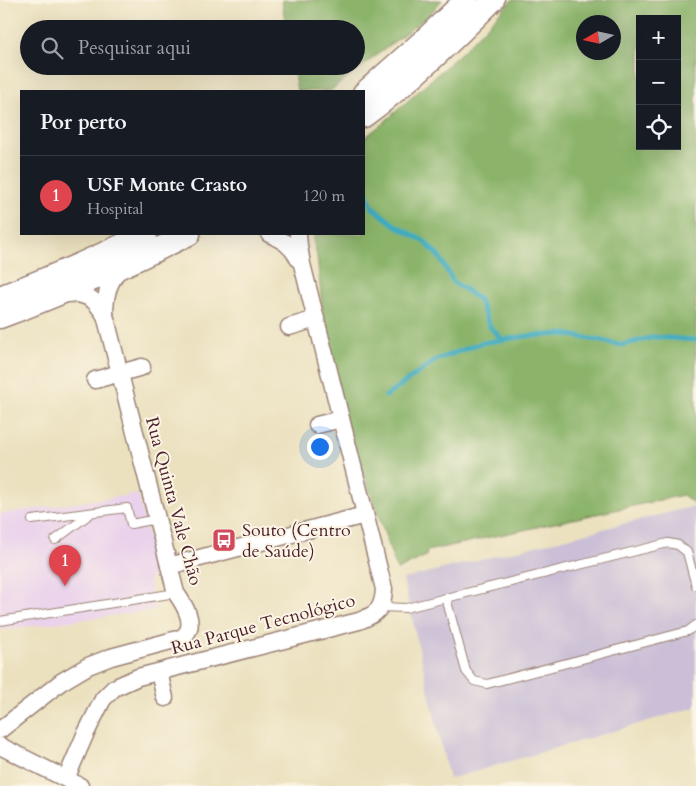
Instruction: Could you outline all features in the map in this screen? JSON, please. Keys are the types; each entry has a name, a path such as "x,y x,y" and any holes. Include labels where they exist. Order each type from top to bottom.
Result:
{"main road":[{"path":"365,92 466,0"},
{"path":"365,115 461,32 493,0"},
{"path":"0,297 72,268 144,235"},
{"path":"0,317 60,294 187,235"}],"street":[{"name":"Rua Parque Tecnológico","path":"272,235 288,244 295,251 302,264"},
{"name":"Rua Parque Tecnológico","path":"73,782 85,735 103,699 114,688 138,677 359,621 373,615 380,608 384,599 384,589 302,264 298,246 298,235"},
{"name":"Rua Quinta Vale Chão","path":"0,730 61,682 88,666 111,657 178,639 186,635 190,625 187,610 176,593 105,315 105,302 109,286 114,275 121,267"},
{"path":"60,294 71,293 94,301 105,315"},
{"path":"289,327 316,319"},
{"path":"95,380 142,367"},
{"path":"317,425 341,419"},
{"path":"169,566 365,515"},
{"path":"159,672 165,698"},
{"path":"0,746 73,782"}],"lane":[{"path":"32,520 127,508 131,524 157,519"},
{"path":"56,540 92,512"},
{"path":"380,608 406,608 668,543 678,545 687,552 696,586"},
{"path":"0,621 176,593"},
{"path":"446,598 466,671 474,682 487,684 688,632 696,625"}],"shaded area":[{"path":"138,494 156,567 155,574 149,580 155,610 0,630 0,514"},
{"path":"695,506 696,707 449,779 403,579"}],"green space":[{"path":"282,0 442,0 429,15 365,64 365,20 285,20"},
{"path":"512,0 696,0 696,505 683,495 427,551 426,556 397,570 342,410 323,315 317,256 313,239 315,235 365,235 365,137 462,52"},
{"path":"294,75 351,75 331,90 297,90"}],"waterway":[{"path":"365,193 373,208 395,225 425,242 440,258 454,283 479,300 490,327 503,340"},
{"path":"386,396 436,360 481,343 527,336 565,334 622,345 654,337 696,340"}],"place":[{"name":"Souto (Centro de Saúde)","path":"224,540"},
{"name":"USF Monte Crasto","path":"65,586"}]}
